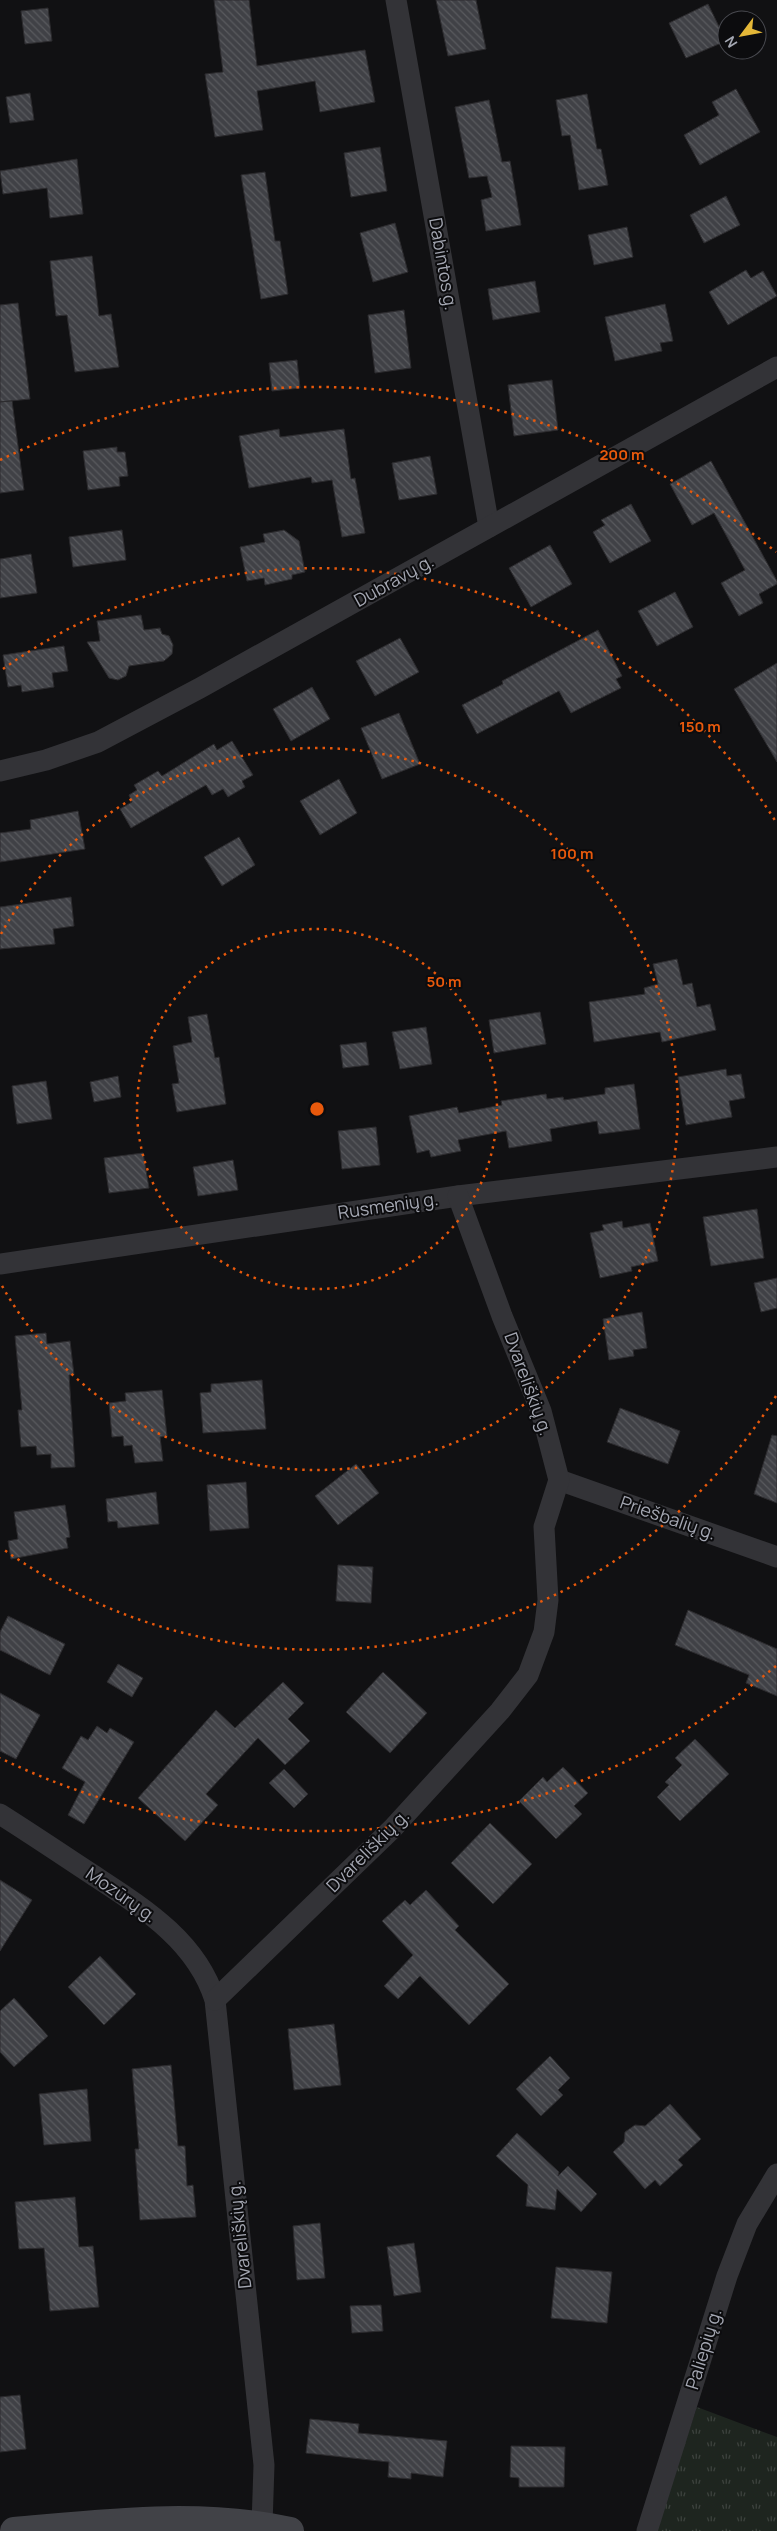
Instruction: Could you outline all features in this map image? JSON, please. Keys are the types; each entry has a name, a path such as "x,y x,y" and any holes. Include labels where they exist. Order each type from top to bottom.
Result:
{"main road":[{"path":"14,2531 105,2523 200,2526 262,2524 290,2531"}],"street":[{"name":"Dabintos g.","path":"396,0 489,527"},
{"name":"Dubravų g.","path":"0,771 46,760 98,742 200,688 777,367"},
{"name":"Rusmenių g.","path":"0,1264 458,1196 777,1157"},
{"name":"Dvareliškių g.","path":"262,2524 264,2465 215,2000 393,1828 500,1711 528,1675 544,1632 548,1600 544,1527 559,1480 541,1411 502,1316 458,1196"},
{"name":"Priešbalių g.","path":"559,1480 777,1557"},
{"name":"Mozūrų g.","path":"0,1814 138,1905 164,1925 194,1957 209,1981 215,2000"},
{"name":"Paliepių g.","path":"647,2531 727,2276 747,2224 777,2174"}],"green space":[{"path":"697,2407 777,2437 777,2531 656,2531"}],"building":[{"path":"214,0 249,0 257,66 365,50 375,102 320,112 315,81 257,91 263,130 215,137 205,74 223,72"},
{"path":"436,0 476,0 486,49 448,56"},
{"path":"708,4 717,22 717,45 686,58 669,23"},
{"path":"48,8 52,41 25,44 21,11"},
{"path":"736,89 760,132 700,165 684,135 719,115 712,102"},
{"path":"30,93 34,120 10,123 6,97"},
{"path":"587,94 597,149 601,149 608,185 579,190 570,135 562,136 556,100"},
{"path":"489,100 502,162 510,161 521,225 486,231 481,200 492,197 487,176 469,178 455,107"},
{"path":"380,147 387,191 351,197 344,153"},
{"path":"77,159 83,214 50,218 47,188 3,194 0,171"},
{"path":"265,172 275,241 280,241 288,294 261,299 241,175"},
{"path":"726,196 740,225 704,243 690,215"},
{"path":"395,223 408,272 373,282 360,233"},
{"path":"627,227 633,257 594,265 588,235"},
{"path":"92,256 99,316 111,314 119,367 75,372 67,315 56,316 50,261"},
{"path":"746,270 751,278 763,271 777,296 728,325 709,292"},
{"path":"535,281 540,312 493,320 488,289"},
{"path":"18,303 30,399 0,402 0,305"},
{"path":"665,304 673,341 660,343 662,351 615,361 605,317"},
{"path":"404,310 411,368 375,373 368,315"},
{"path":"297,360 300,388 272,391 269,363"},
{"path":"552,380 558,430 514,436 508,385"},
{"path":"12,401 24,490 0,493 0,402"},
{"path":"279,429 280,437 344,429 351,479 355,478 365,533 342,537 332,480 312,483 311,477 249,488 239,436"},
{"path":"117,447 117,452 125,452 128,476 119,477 120,486 88,490 83,451"},
{"path":"430,456 437,494 399,500 392,463"},
{"path":"711,461 777,581 777,584 759,594 763,603 739,616 721,583 745,570 714,513 692,525 670,484"},
{"path":"631,504 651,541 610,563 593,532 605,525 601,520"},
{"path":"122,530 126,560 73,567 69,537"},
{"path":"284,530 299,541 305,572 292,575 292,579 265,585 264,578 247,581 240,547 265,542 263,534"},
{"path":"550,545 572,584 531,607 509,568"},
{"path":"31,554 37,593 0,598 0,559"},
{"path":"675,592 693,627 657,646 638,611"},
{"path":"141,615 144,630 160,628 162,634 169,636 173,645 172,654 164,661 129,666 126,676 118,680 109,678 87,642 100,641 97,621"},
{"path":"598,630 622,676 616,679 621,688 571,713 559,691 477,734 462,705 503,684 502,681"},
{"path":"400,638 419,672 375,696 356,661"},
{"path":"64,646 68,671 52,673 54,687 22,692 21,685 8,687 3,655"},
{"path":"777,663 777,762 734,689"},
{"path":"312,687 330,719 291,741 273,709"},
{"path":"399,713 420,764 382,779 361,728"},
{"path":"232,741 253,775 242,781 245,787 228,797 223,789 212,795 206,785 131,828 120,809 132,802 129,795 137,790 134,785 158,771 162,776 214,744 217,750"},
{"path":"339,779 357,813 320,835 300,801"},
{"path":"78,811 85,849 0,862 0,833 31,829 30,820"},
{"path":"239,837 255,865 222,886 204,857"},
{"path":"71,897 74,926 53,929 55,944 0,949 0,907"},
{"path":"677,959 683,985 692,983 697,1007 710,1004 716,1030 662,1042 660,1032 594,1042 589,1002 645,994 644,988 658,984 653,964"},
{"path":"540,1012 546,1044 494,1053 489,1020"},
{"path":"207,1014 215,1058 219,1057 226,1104 177,1112 172,1084 179,1083 173,1046 192,1042 188,1017"},
{"path":"426,1027 432,1064 400,1069 392,1032"},
{"path":"366,1042 369,1065 343,1068 340,1045"},
{"path":"726,1069 727,1076 741,1074 745,1098 729,1101 732,1117 686,1125 678,1077"},
{"path":"118,1076 121,1097 94,1102 90,1082"},
{"path":"46,1081 52,1119 17,1124 12,1086"},
{"path":"634,1084 640,1129 599,1134 597,1121 550,1129 552,1141 509,1148 506,1131 458,1140 461,1151 431,1157 429,1150 417,1153 409,1116 457,1107 459,1113 502,1105 501,1101 546,1094 547,1099 563,1097 564,1100 605,1094 605,1088"},
{"path":"376,1127 380,1165 342,1169 338,1131"},
{"path":"143,1153 149,1188 109,1193 104,1158"},
{"path":"233,1160 238,1190 198,1196 193,1167"},
{"path":"757,1209 764,1258 711,1266 703,1217"},
{"path":"622,1221 623,1228 650,1223 658,1261 631,1267 632,1271 600,1278 590,1233 604,1230 602,1225"},
{"path":"777,1278 777,1308 761,1312 754,1283"},
{"path":"642,1312 647,1348 633,1350 634,1356 609,1360 603,1319"},
{"path":"46,1333 47,1344 70,1341 74,1375 69,1375 75,1467 51,1468 51,1454 37,1455 36,1446 21,1447 18,1410 22,1410 15,1336"},
{"path":"262,1380 266,1429 203,1433 200,1393 211,1392 211,1384"},
{"path":"162,1390 167,1436 160,1437 163,1461 135,1463 132,1445 124,1446 123,1436 112,1437 109,1403 126,1401 125,1393"},
{"path":"620,1408 680,1431 668,1464 607,1442"},
{"path":"772,1435 777,1436 777,1503 754,1494"},
{"path":"356,1464 379,1493 338,1525 315,1496"},
{"path":"246,1482 249,1528 210,1531 207,1485"},
{"path":"156,1492 159,1524 118,1528 117,1521 108,1522 106,1499"},
{"path":"65,1505 70,1537 66,1538 68,1548 11,1559 8,1541 18,1539 14,1512"},
{"path":"338,1565 373,1567 371,1603 336,1601"},
{"path":"688,1610 777,1649 777,1696 746,1683 749,1675 675,1645"},
{"path":"8,1616 65,1644 50,1675 0,1650 0,1632"},
{"path":"118,1664 143,1678 132,1697 107,1682"},
{"path":"383,1672 427,1713 390,1753 346,1712"},
{"path":"283,1682 304,1703 288,1719 310,1741 285,1765 258,1738 206,1794 218,1805 185,1841 138,1798 216,1710 235,1728"},
{"path":"0,1693 40,1715 16,1759 0,1751"},
{"path":"97,1726 107,1733 110,1728 134,1742 84,1824 68,1815 85,1782 62,1768 81,1736 88,1740"},
{"path":"695,1739 729,1774 680,1821 657,1797 669,1785 665,1782 682,1765 675,1758"},
{"path":"563,1767 588,1793 574,1806 582,1814 556,1839 519,1801 543,1777 547,1782"},
{"path":"284,1769 308,1794 294,1808 269,1783"},
{"path":"490,1823 532,1864 493,1904 451,1863"},
{"path":"0,1880 32,1900 0,1951"},
{"path":"426,1890 459,1926 455,1930 509,1984 469,2025 420,1976 398,1999 384,1986 413,1955 382,1921 405,1900 410,1905"},
{"path":"100,1956 136,1994 104,2025 68,1987"},
{"path":"14,1998 48,2036 14,2067 0,2052 0,2011"},
{"path":"334,2024 341,2085 294,2090 288,2029"},
{"path":"550,2056 570,2078 558,2090 563,2095 541,2116 516,2089"},
{"path":"171,2065 178,2146 185,2146 187,2186 193,2185 196,2217 140,2220 135,2149 139,2149 132,2069"},
{"path":"87,2089 91,2141 44,2145 39,2094"},
{"path":"670,2104 701,2139 678,2160 683,2165 660,2186 655,2180 645,2189 613,2152 624,2142 625,2132 635,2125 645,2126"},
{"path":"517,2133 559,2172 558,2176 568,2166 597,2194 581,2212 557,2189 555,2210 526,2206 528,2185 496,2156"},
{"path":"75,2197 79,2247 93,2246 99,2307 50,2311 44,2248 19,2249 15,2202"},
{"path":"320,2223 325,2278 297,2280 293,2226"},
{"path":"414,2243 421,2292 394,2296 387,2247"},
{"path":"556,2267 612,2272 607,2323 551,2318"},
{"path":"381,2305 383,2331 352,2333 350,2306"},
{"path":"20,2395 26,2449 0,2452 0,2397"},
{"path":"310,2419 359,2424 358,2433 447,2441 443,2477 411,2473 411,2479 388,2477 389,2462 306,2453"},
{"path":"511,2446 565,2447 564,2487 519,2487 519,2478 510,2477"}]}
